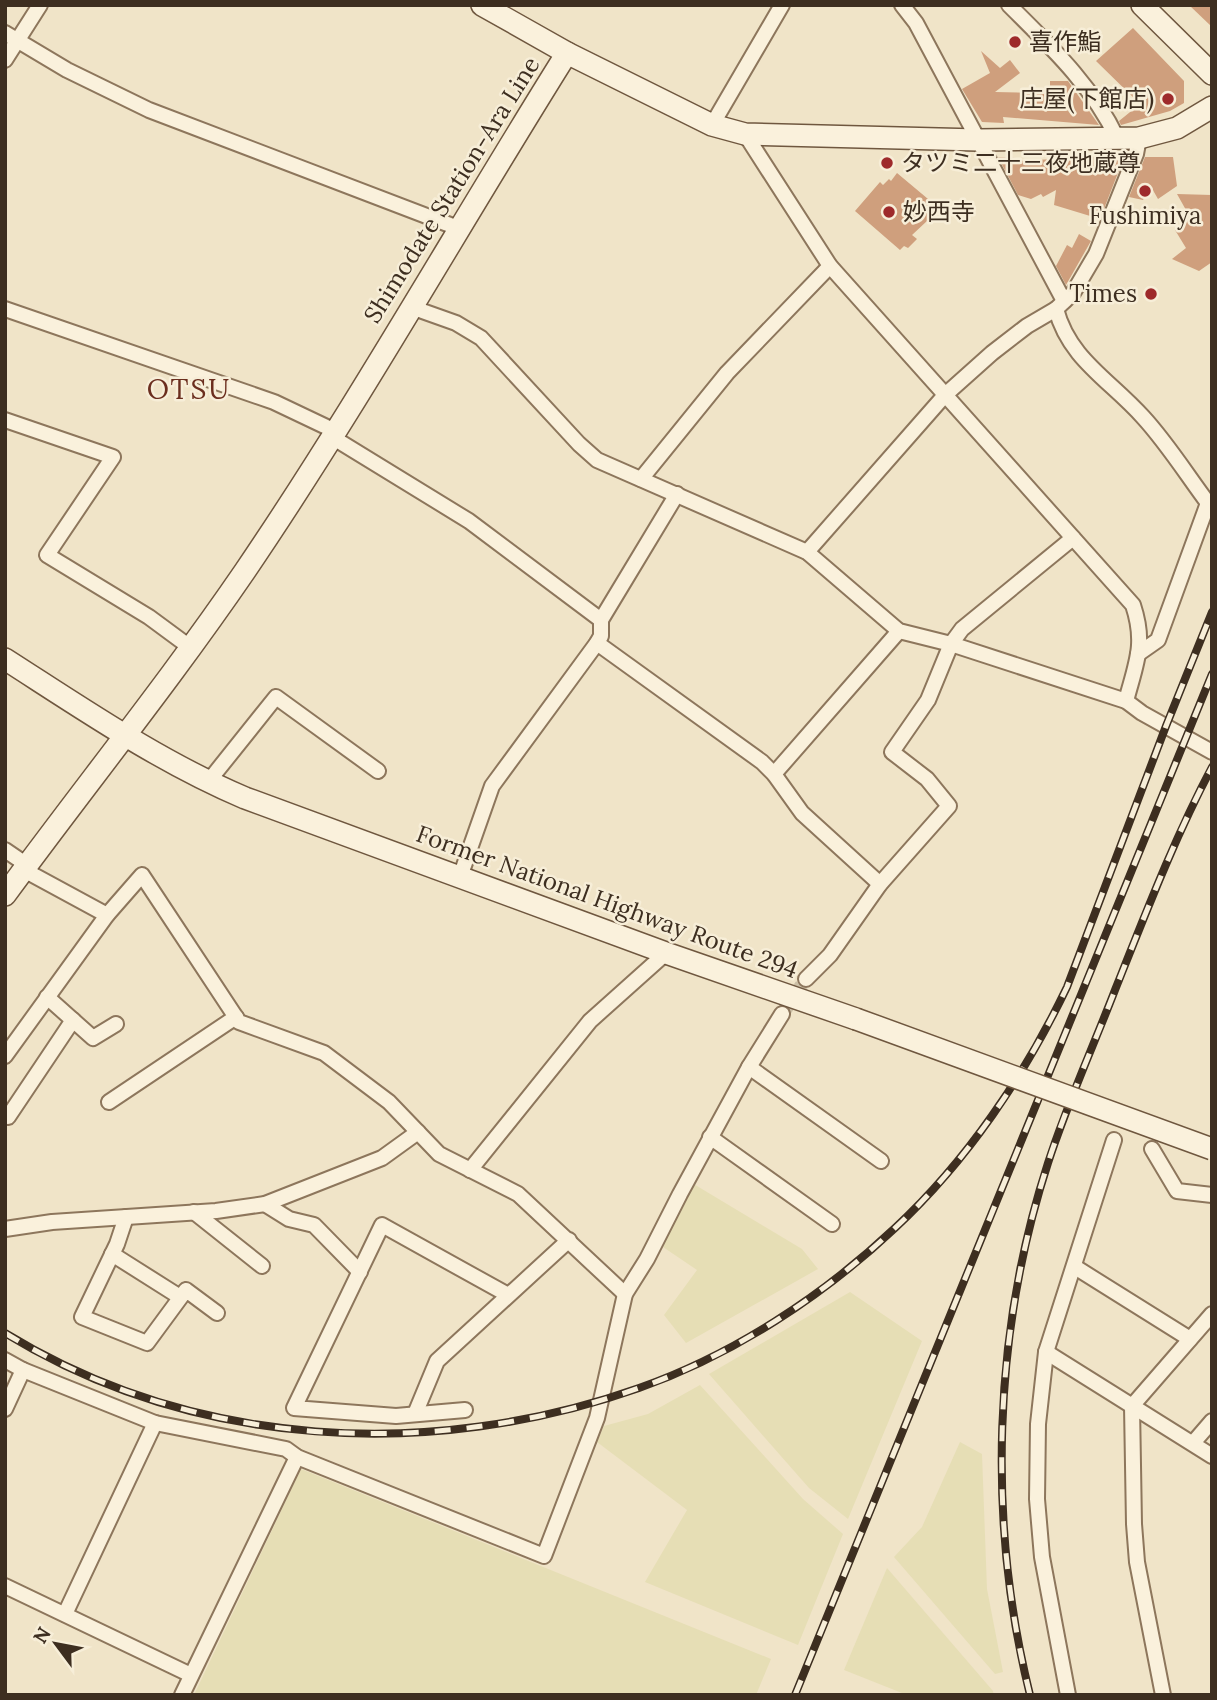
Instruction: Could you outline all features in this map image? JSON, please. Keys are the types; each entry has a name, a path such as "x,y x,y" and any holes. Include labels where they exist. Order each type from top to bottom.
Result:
{"street":[{"path":"5,60 11,37 40,5"},
{"path":"482,5 567,53"},
{"path":"902,5 916,23 978,140 1060,305 1059,322 1073,348 1142,416 1208,503 1158,640 1138,653"},
{"path":"1009,5 1077,74 1109,121 1117,138"},
{"path":"1142,5 1212,74"},
{"path":"712,125 774,8"},
{"path":"11,37 67,70 149,110 458,228"},
{"name":"Shimodate Station-Ara Line","path":"5,895 191,648 246,568 333,434 567,53 712,125 745,134 978,140 1139,138 1177,128 1212,107"},
{"path":"745,134 830,266 1133,605 1141,642 1126,701"},
{"path":"807,552 945,395 992,352 1073,293 1096,254 1136,154 1139,138"},
{"path":"641,479 727,373 830,266"},
{"path":"411,307 456,323 481,338 597,460 807,552 899,631 951,644 1126,701 1142,713 1212,752"},
{"path":"5,309 274,401 333,434 469,521 601,620"},
{"path":"5,420 113,457 47,555 149,617 191,648"},
{"path":"460,877 492,786 597,643 601,636 601,620 677,494"},
{"path":"806,979 830,955 880,884 950,806 927,779 892,752 928,700 951,644 962,629 1073,538"},
{"path":"774,774 899,631"},
{"path":"597,643 762,762 802,813 880,884"},
{"name":"Former National Highway Route 294","path":"5,659 126,736 208,782 245,798 1212,1149"},
{"path":"208,782 276,697 378,771"},
{"path":"5,850 25,867 107,915"},
{"path":"5,1056 107,915 142,875 239,1022 324,1053 389,1102 439,1154 518,1194 625,1294"},
{"path":"470,1170 590,1021 666,953"},
{"path":"47,997 93,1038 116,1024"},
{"path":"5,1360 23,1370 155,1423 286,1449 297,1457 544,1556 597,1418 625,1294 647,1259 749,1066 782,1014"},
{"path":"108,1102 236,1017"},
{"path":"5,1115 8,1116 74,1020"},
{"path":"749,1066 881,1161"},
{"path":"5,1228 265,1204 382,1158 418,1132"},
{"path":"710,1137 832,1224"},
{"path":"1068,1695 1042,1557 1037,1499 1038,1424 1046,1352 1114,1140"},
{"path":"1152,1149 1177,1191 1212,1195"},
{"path":"265,1204 289,1219 314,1225 360,1272"},
{"path":"194,1212 262,1266"},
{"path":"126,1217 82,1317 147,1343 186,1290 217,1313"},
{"path":"465,1410 396,1416 294,1408 383,1224 508,1295"},
{"path":"415,1414 438,1361 569,1240"},
{"path":"112,1254 180,1297"},
{"path":"1075,1267 1190,1339"},
{"path":"1163,1695 1137,1562 1132,1406 1212,1314"},
{"path":"1046,1352 1212,1456"},
{"path":"5,1409 23,1370"},
{"path":"1193,1443 1212,1421"},
{"path":"65,1614 155,1423"},
{"path":"182,1695 297,1457"},
{"path":"5,1586 191,1675"}],"shaded area":[{"path":"692,1183 802,1249 818,1269 686,1343 664,1315 697,1270 663,1247"},
{"path":"850,1292 922,1341 848,1519 809,1488 709,1374"},
{"path":"700,1385 803,1499 843,1534 798,1645 645,1582 687,1510 597,1442 604,1426 648,1414"},
{"path":"960,1442 982,1454 987,1589 1003,1672 995,1674 894,1557 922,1527"},
{"path":"301,1469 771,1659 756,1695 194,1695"},
{"path":"887,1568 994,1695 907,1695 844,1670"}],"building":[{"path":"1189,5 1212,5 1212,27"},
{"path":"1133,28 1184,81 1184,103 1170,111 1121,125 1119,121 1140,104 1096,61"},
{"path":"981,51 1000,68 1010,60 1020,73 995,92 1050,93 1050,81 1068,81 1099,125 1003,117 1004,123 982,122 962,89 990,73"},
{"path":"1125,155 1100,219 1054,205 1056,190 1043,197 1041,194 1031,199 1018,195 998,157 1017,158 1018,161"},
{"path":"1145,157 1173,157 1177,186 1158,199 1150,185 1143,200 1129,197"},
{"path":"897,173 934,204 930,208 934,211 927,221 912,235 917,239 908,248 904,246 900,250 855,211 880,182 883,185 889,179 891,181"},
{"path":"1177,194 1212,195 1212,262 1199,271 1172,259 1186,248 1175,230 1191,219"},
{"path":"1079,234 1091,241 1066,285 1056,266 1067,245 1072,248"}],"tunnel":[{"path":"782,1014 806,979"}],"railway":[{"path":"5,1333 78,1372 155,1401 235,1421 316,1431 398,1433 479,1427 560,1411 639,1388 709,1359 742,1341 807,1300 895,1228 970,1146 1013,1084 1067,987 1212,612"},
{"path":"795,1695 1212,674"},
{"path":"1030,1695 1016,1629 1002,1495 1002,1428 1016,1293 1030,1227 1063,1119 1160,877 1212,767"}],"place":[{"name":"喜作鮨","path":"1015,42"},
{"name":"庄屋(下館店)","path":"1168,99"},
{"name":"タツミ二十三夜地蔵尊","path":"887,163"},
{"name":"Fushimiya","path":"1145,191"},
{"name":"妙西寺","path":"889,212"},
{"name":"Times","path":"1151,294"}],"district":[{"name":"OTSU","path":"189,389"}]}
